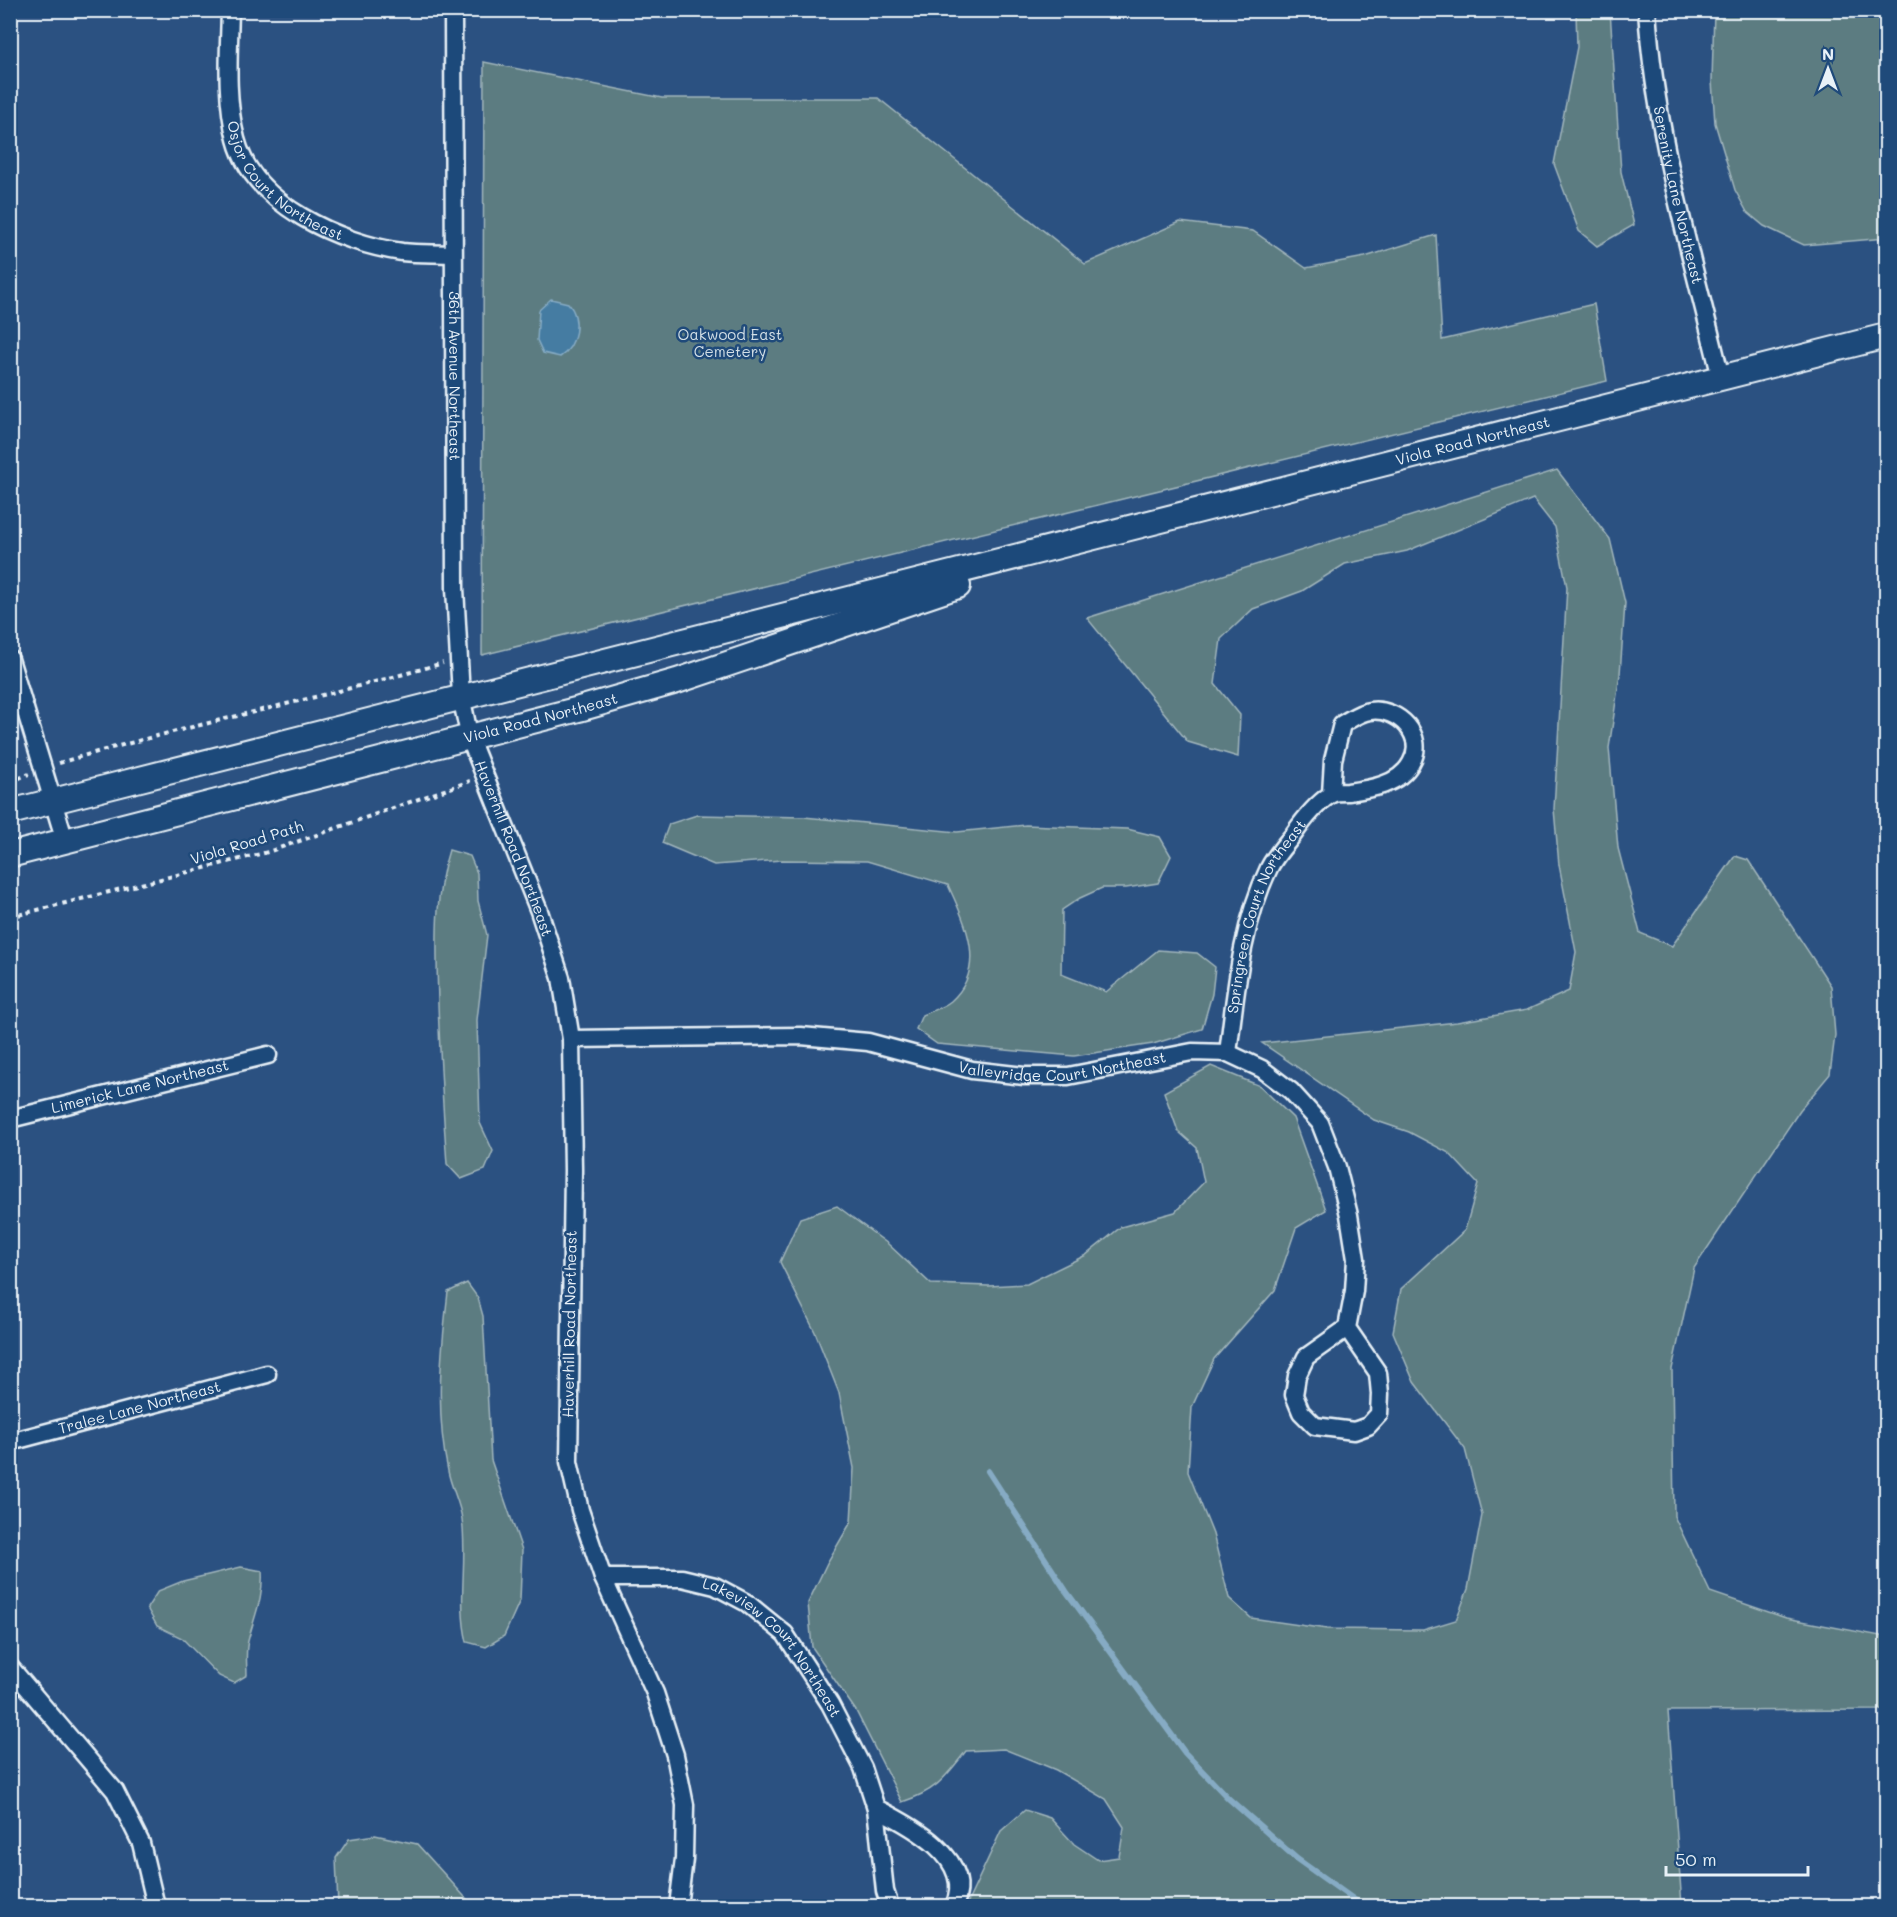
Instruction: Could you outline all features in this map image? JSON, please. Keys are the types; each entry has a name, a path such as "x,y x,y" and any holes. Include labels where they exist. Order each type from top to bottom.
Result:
{"main road":[{"name":"Viola Road Northeast","path":"10,812 461,696 1059,549 1887,336"},
{"name":"Viola Road Northeast","path":"10,855 470,739 677,681 962,585 1059,549"}],"street":[{"name":"Osjor Court Northeast","path":"230,10 230,110 236,140 248,168 268,192 331,230 368,245 403,252 453,254"},
{"name":"36th Avenue Northeast","path":"453,10 455,588 461,696 470,739"},
{"name":"Serenity Lane Northeast","path":"1647,10 1650,55 1661,134 1721,378"},
{"path":"10,658 65,841"},
{"path":"1370,711 1386,711 1403,720 1412,731 1415,746 1412,761 1402,774 1385,784 1331,794 1333,760 1342,724 1370,711"},
{"name":"Haverhill Road Northeast","path":"470,739 539,911 561,978 571,1039 573,1170 569,1462 580,1510 603,1578 655,1693 675,1755 685,1805 684,1859 678,1906"},
{"name":"Springreen Court Northeast","path":"1228,1053 1241,954 1253,905 1270,866 1300,824 1331,794"},
{"name":"Valleyridge Court Northeast","path":"571,1039 801,1036 868,1042 972,1070 1024,1076 1068,1076 1192,1052 1228,1053 1262,1069 1291,1091 1320,1123 1337,1167 1349,1215 1356,1259 1354,1291 1347,1328"},
{"name":"Limerick Lane Northeast","path":"10,1119 268,1055"},
{"path":"1347,1328 1378,1373 1379,1384 1379,1414 1368,1426 1354,1431 1315,1426 1301,1412 1294,1395 1297,1376 1306,1357 1347,1328"},
{"name":"Tralee Lane Northeast","path":"10,1443 267,1374"},
{"name":"Lakeview Court Northeast","path":"603,1578 682,1578 715,1586 747,1603 785,1634 830,1704 863,1768 876,1808 883,1873 890,1906"},
{"path":"10,1667 115,1791 141,1843 156,1906"},
{"path":"10,1677 31,1693"},
{"path":"876,1808 903,1822 939,1849 953,1866 959,1884 954,1906"}],"path":[{"path":"44,767 148,737 369,684 459,658"},
{"name":"Viola Road Path","path":"10,917 268,852 486,777"}],"green space":[{"path":"1576,11 1610,11 1621,172 1634,225 1597,246 1579,231 1554,164 1577,47"},
{"path":"1714,11 1886,11 1886,238 1804,245 1764,226 1747,212 1735,190 1715,123 1712,81"},
{"name":"Oakwood East Cemetery","path":"484,62 662,98 878,98 1085,264 1180,222 1253,231 1306,268 1365,257 1436,235 1442,340 1594,304 1607,381 482,655"},
{"path":"1557,470 1610,539 1625,603 1620,674 1609,748 1618,848 1640,933 1672,946 1735,856 1748,860 1831,986 1835,1035 1830,1074 1800,1110 1694,1268 1672,1369 1674,1516 1710,1592 1786,1618 1886,1637 1886,1710 1668,1711 1682,1906 966,1906 1001,1831 1025,1810 1050,1818 1074,1844 1098,1860 1119,1857 1124,1827 1106,1799 1056,1770 1004,1749 966,1751 938,1783 914,1798 902,1802 856,1711 812,1647 808,1603 827,1563 851,1522 854,1468 839,1393 815,1332 780,1262 800,1218 837,1206 888,1244 931,1284 989,1286 1027,1284 1086,1255 1121,1227 1175,1212 1204,1182 1197,1148 1178,1131 1164,1092 1211,1066 1260,1086 1293,1118 1326,1210 1296,1228 1275,1290 1214,1359 1192,1407 1188,1472 1213,1534 1229,1598 1251,1618 1327,1629 1423,1630 1456,1620 1468,1589 1482,1515 1465,1449 1414,1382 1393,1332 1401,1289 1465,1230 1478,1184 1449,1153 1409,1132 1374,1120 1262,1043 1457,1022 1527,1010 1569,991 1576,952 1559,865 1554,809 1567,587 1555,527 1533,499 1407,551 1345,564 1302,591 1253,609 1221,639 1215,684 1240,715 1238,757 1188,742 1087,618"},
{"path":"697,815 804,817 957,832 1026,825 1127,829 1160,837 1171,856 1158,883 1126,888 1102,888 1080,898 1062,910 1061,974 1106,992 1158,950 1197,953 1215,967 1212,994 1202,1029 1153,1044 1074,1056 937,1044 916,1029 922,1015 951,1001 962,988 969,974 971,960 966,929 948,885 867,861 782,860 714,865 662,843 669,824"},
{"path":"449,850 470,856 477,873 478,901 487,935 477,1020 480,1123 493,1151 485,1170 461,1179 447,1164 438,1004 438,907"},
{"path":"467,1283 478,1298 483,1316 491,1460 522,1550 520,1600 504,1636 486,1647 467,1642 464,1627 464,1534 459,1507 448,1471 440,1404 441,1359 448,1292"},
{"path":"241,1567 262,1571 262,1580 260,1598 247,1645 247,1675 234,1683 219,1676 182,1638 157,1626 147,1608 158,1591 183,1581"},
{"path":"375,1835 417,1844 473,1906 338,1906 336,1858 349,1839"}],"water":[{"path":"551,299 568,303 575,317 574,339 560,357 543,353 537,340 539,310"}],"waterway":[{"path":"988,1471 1066,1591 1185,1753 1228,1798 1297,1859 1363,1906"}]}
